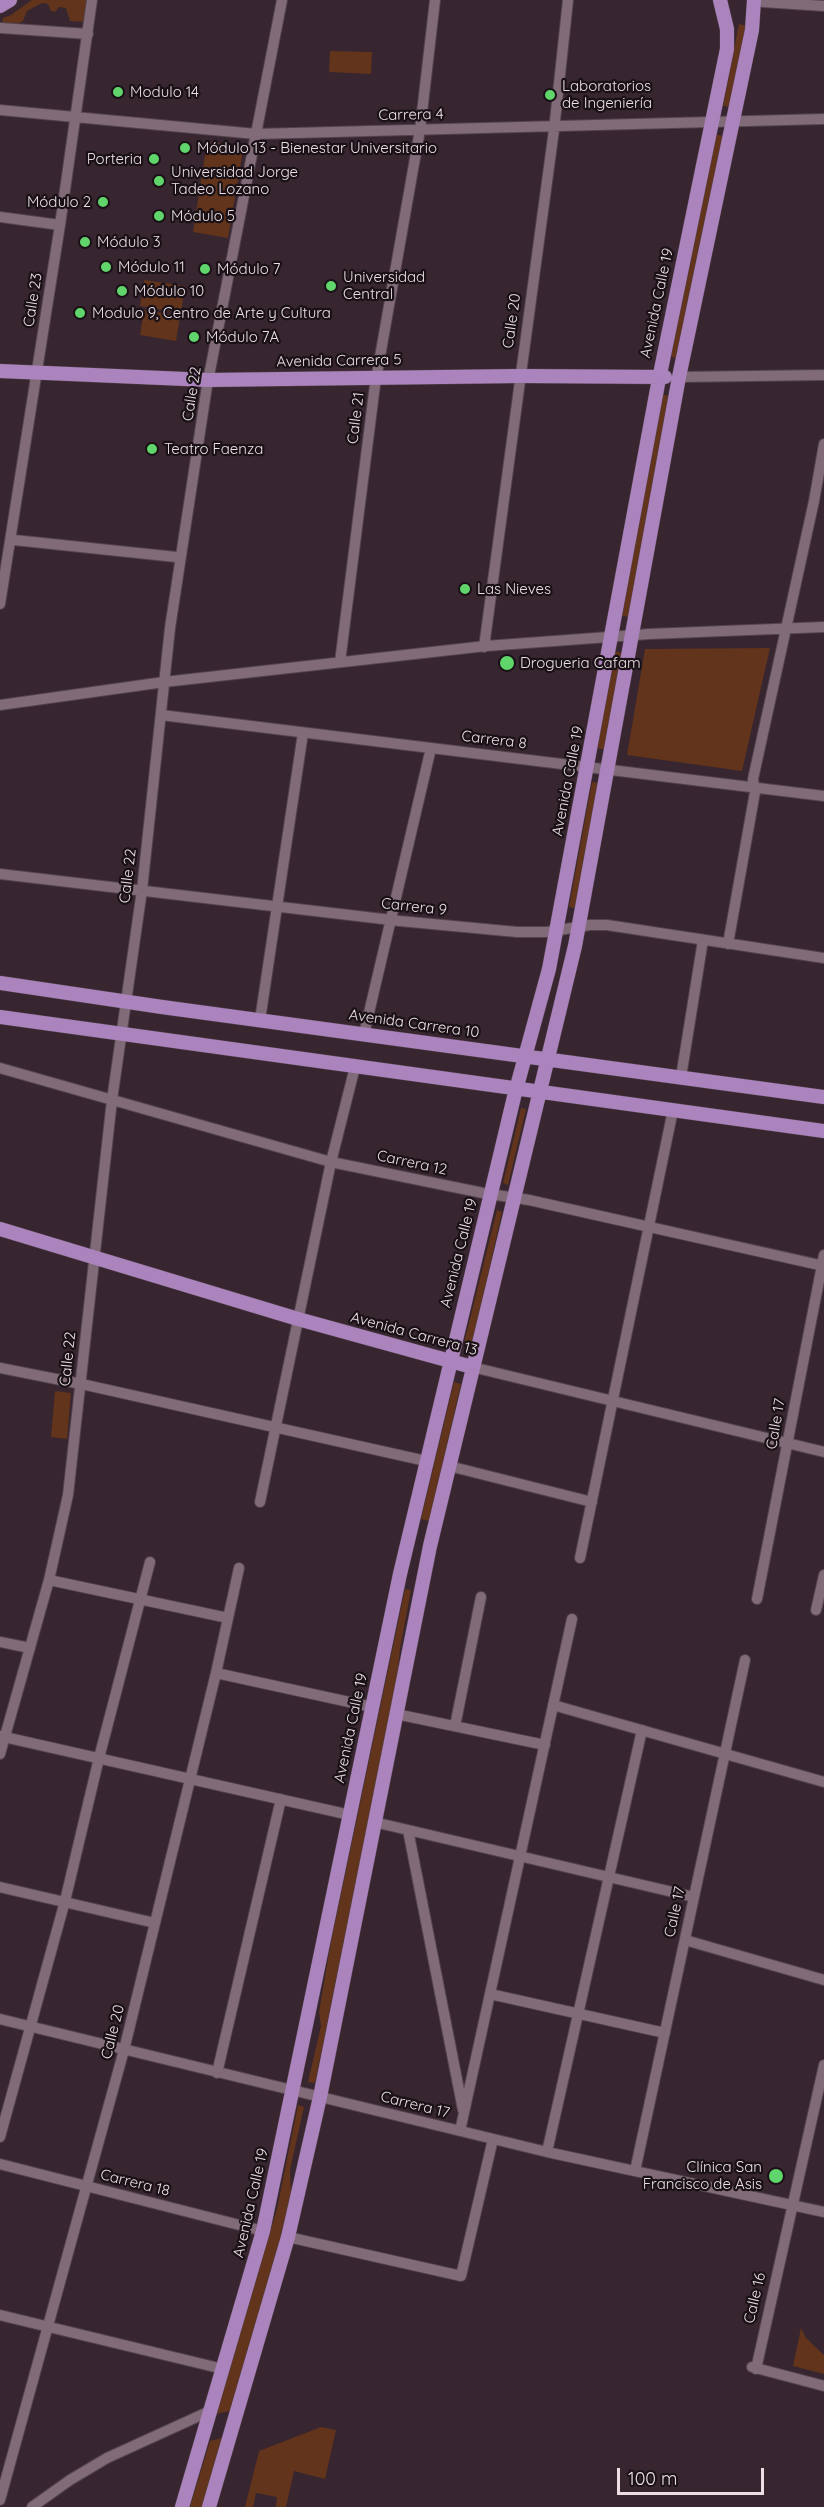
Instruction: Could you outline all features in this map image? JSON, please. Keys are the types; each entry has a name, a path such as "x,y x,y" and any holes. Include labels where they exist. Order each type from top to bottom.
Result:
{"main road":[{"path":"0,6 10,0"},
{"name":"Avenida Calle 19","path":"182,2507 263,2231 372,1707 426,1461 516,1089 547,975 659,377 728,38 726,19 720,0"},
{"path":"209,2507 288,2237 320,2097 423,1579 578,927 680,377 758,1"},
{"name":"Avenida Carrera 5","path":"0,371 208,380 520,376 680,377"},
{"name":"Avenida Carrera 10","path":"0,982 127,1002 824,1097"},
{"path":"0,1017 824,1131"},
{"name":"Avenida Carrera 13","path":"0,1229 298,1319 472,1367"}],"street":[{"name":"Calle 23","path":"0,604 60,225 92,0"},
{"name":"Calle 22","path":"0,1754 2,1737 49,1580 68,1495 112,1100 142,890 170,628 208,380 282,0"},
{"name":"Calle 21","path":"340,662 377,377 420,130 435,0"},
{"name":"Calle 20","path":"484,646 554,127 568,0"},
{"path":"758,1 824,6"},
{"path":"1,27 88,34"},
{"name":"Carrera 4","path":"0,110 256,134 824,119"},
{"path":"0,217 60,225"},
{"path":"680,377 824,375"},
{"path":"728,944 755,792 753,787 824,444"},
{"path":"14,540 176,557"},
{"path":"0,705 165,682 484,646 632,635 824,627"},
{"name":"Carrera 8","path":"161,715 824,796"},
{"path":"260,1020 303,733"},
{"path":"364,1034 431,748"},
{"name":"Carrera 9","path":"0,874 391,920 517,932 607,926 824,958"},
{"path":"681,1077 703,940"},
{"path":"260,1502 331,1162 355,1067"},
{"name":"Carrera 12","path":"0,1068 331,1162 514,1197 823,1262"},
{"path":"580,1558 673,1110"},
{"name":"Calle 17","path":"758,1599 823,1262"},
{"name":"Avenida Carrera 13","path":"472,1367 824,1452"},
{"path":"0,1368 426,1461"},
{"path":"449,1466 592,1502"},
{"path":"0,2137 65,1901 150,1562"},
{"name":"Calle 20","path":"0,2499 5,2464 48,2327 124,2050 216,1673 239,1568"},
{"path":"816,1610 824,1575"},
{"path":"49,1580 228,1618"},
{"path":"455,1726 481,1597"},
{"path":"460,2131 572,1619"},
{"path":"0,1642 30,1648"},
{"name":"Calle 17","path":"635,2171 745,1660"},
{"path":"216,1673 372,1707"},
{"path":"553,1706 824,1782"},
{"path":"396,1714 544,1745"},
{"path":"547,2152 642,1730"},
{"path":"2,1737 350,1815"},
{"path":"217,2073 281,1799"},
{"path":"374,1822 694,1897"},
{"path":"408,1830 464,2114"},
{"path":"0,1887 155,1923"},
{"path":"685,1940 824,1980"},
{"path":"490,1994 665,2033"},
{"name":"Carrera 17","path":"0,2019 547,2152 824,2212"},
{"name":"Calle 16","path":"824,2065 790,2204 756,2369 824,2386"},
{"path":"288,2237 461,2276 493,2139"},
{"name":"Carrera 18","path":"0,2164 263,2231"},
{"path":"0,2315 223,2369"},
{"path":"32,2507 70,2480 107,2458 210,2411"}],"shaded area":[{"path":"32,0 90,0 87,22 70,21 66,8 59,7 55,12 51,11 48,4 42,3 27,11 23,21 18,24 2,25 3,18"},
{"path":"739,24 747,26 731,107 723,106"},
{"path":"330,51 372,52 371,74 329,72"},
{"path":"715,134 723,136 676,358 667,356"},
{"path":"207,142 244,145 228,238 193,232"},
{"path":"144,280 185,286 181,313 140,306"},
{"path":"144,310 180,316 176,341 140,335"},
{"path":"660,394 669,396 630,617 622,616"},
{"path":"770,648 742,771 627,755 645,649"},
{"path":"613,651 623,653 606,750 597,748"},
{"path":"592,782 600,783 578,909 569,907"},
{"path":"521,1108 526,1109 508,1185 503,1183"},
{"path":"497,1210 502,1212 472,1345 464,1343"},
{"path":"454,1382 461,1384 429,1521 421,1519"},
{"path":"55,1391 71,1393 67,1439 51,1437"},
{"path":"405,1589 411,1590 400,1649 397,1680 315,2083 308,2082 321,2026 319,2012 330,1947"},
{"path":"298,2105 304,2107 290,2170 291,2194 276,2255 230,2411 216,2414 277,2209"},
{"path":"801,2328 806,2338 824,2355 824,2374 793,2366"},
{"path":"321,2427 336,2430 325,2479 294,2471 286,2507 276,2507 277,2497 256,2493 253,2507 245,2507 259,2451"},
{"path":"222,2438 202,2507 190,2507 210,2441"}],"place":[{"name":"Modulo 14","path":"118,92"},
{"name":"Laboratorios de Ingeniería","path":"550,95"},
{"name":"Módulo 13 - Bienestar Universitario","path":"185,148"},
{"name":"Porteria","path":"154,159"},
{"name":"Universidad Jorge Tadeo Lozano","path":"159,181"},
{"name":"Módulo 2","path":"103,202"},
{"name":"Módulo 5","path":"159,216"},
{"name":"Módulo 3","path":"85,242"},
{"name":"Módulo 11","path":"106,267"},
{"name":"Módulo 7","path":"205,269"},
{"name":"Universidad Central","path":"331,286"},
{"name":"Módulo 10","path":"122,291"},
{"name":"Modulo 9, Centro de Arte y Cultura","path":"80,313"},
{"name":"Módulo 7A","path":"194,337"},
{"name":"Teatro Faenza","path":"152,449"},
{"name":"Las Nieves","path":"465,589"},
{"name":"Drogueria Cafam","path":"507,663"},
{"name":"Clínica San Francisco de Asis","path":"776,2176"}]}
